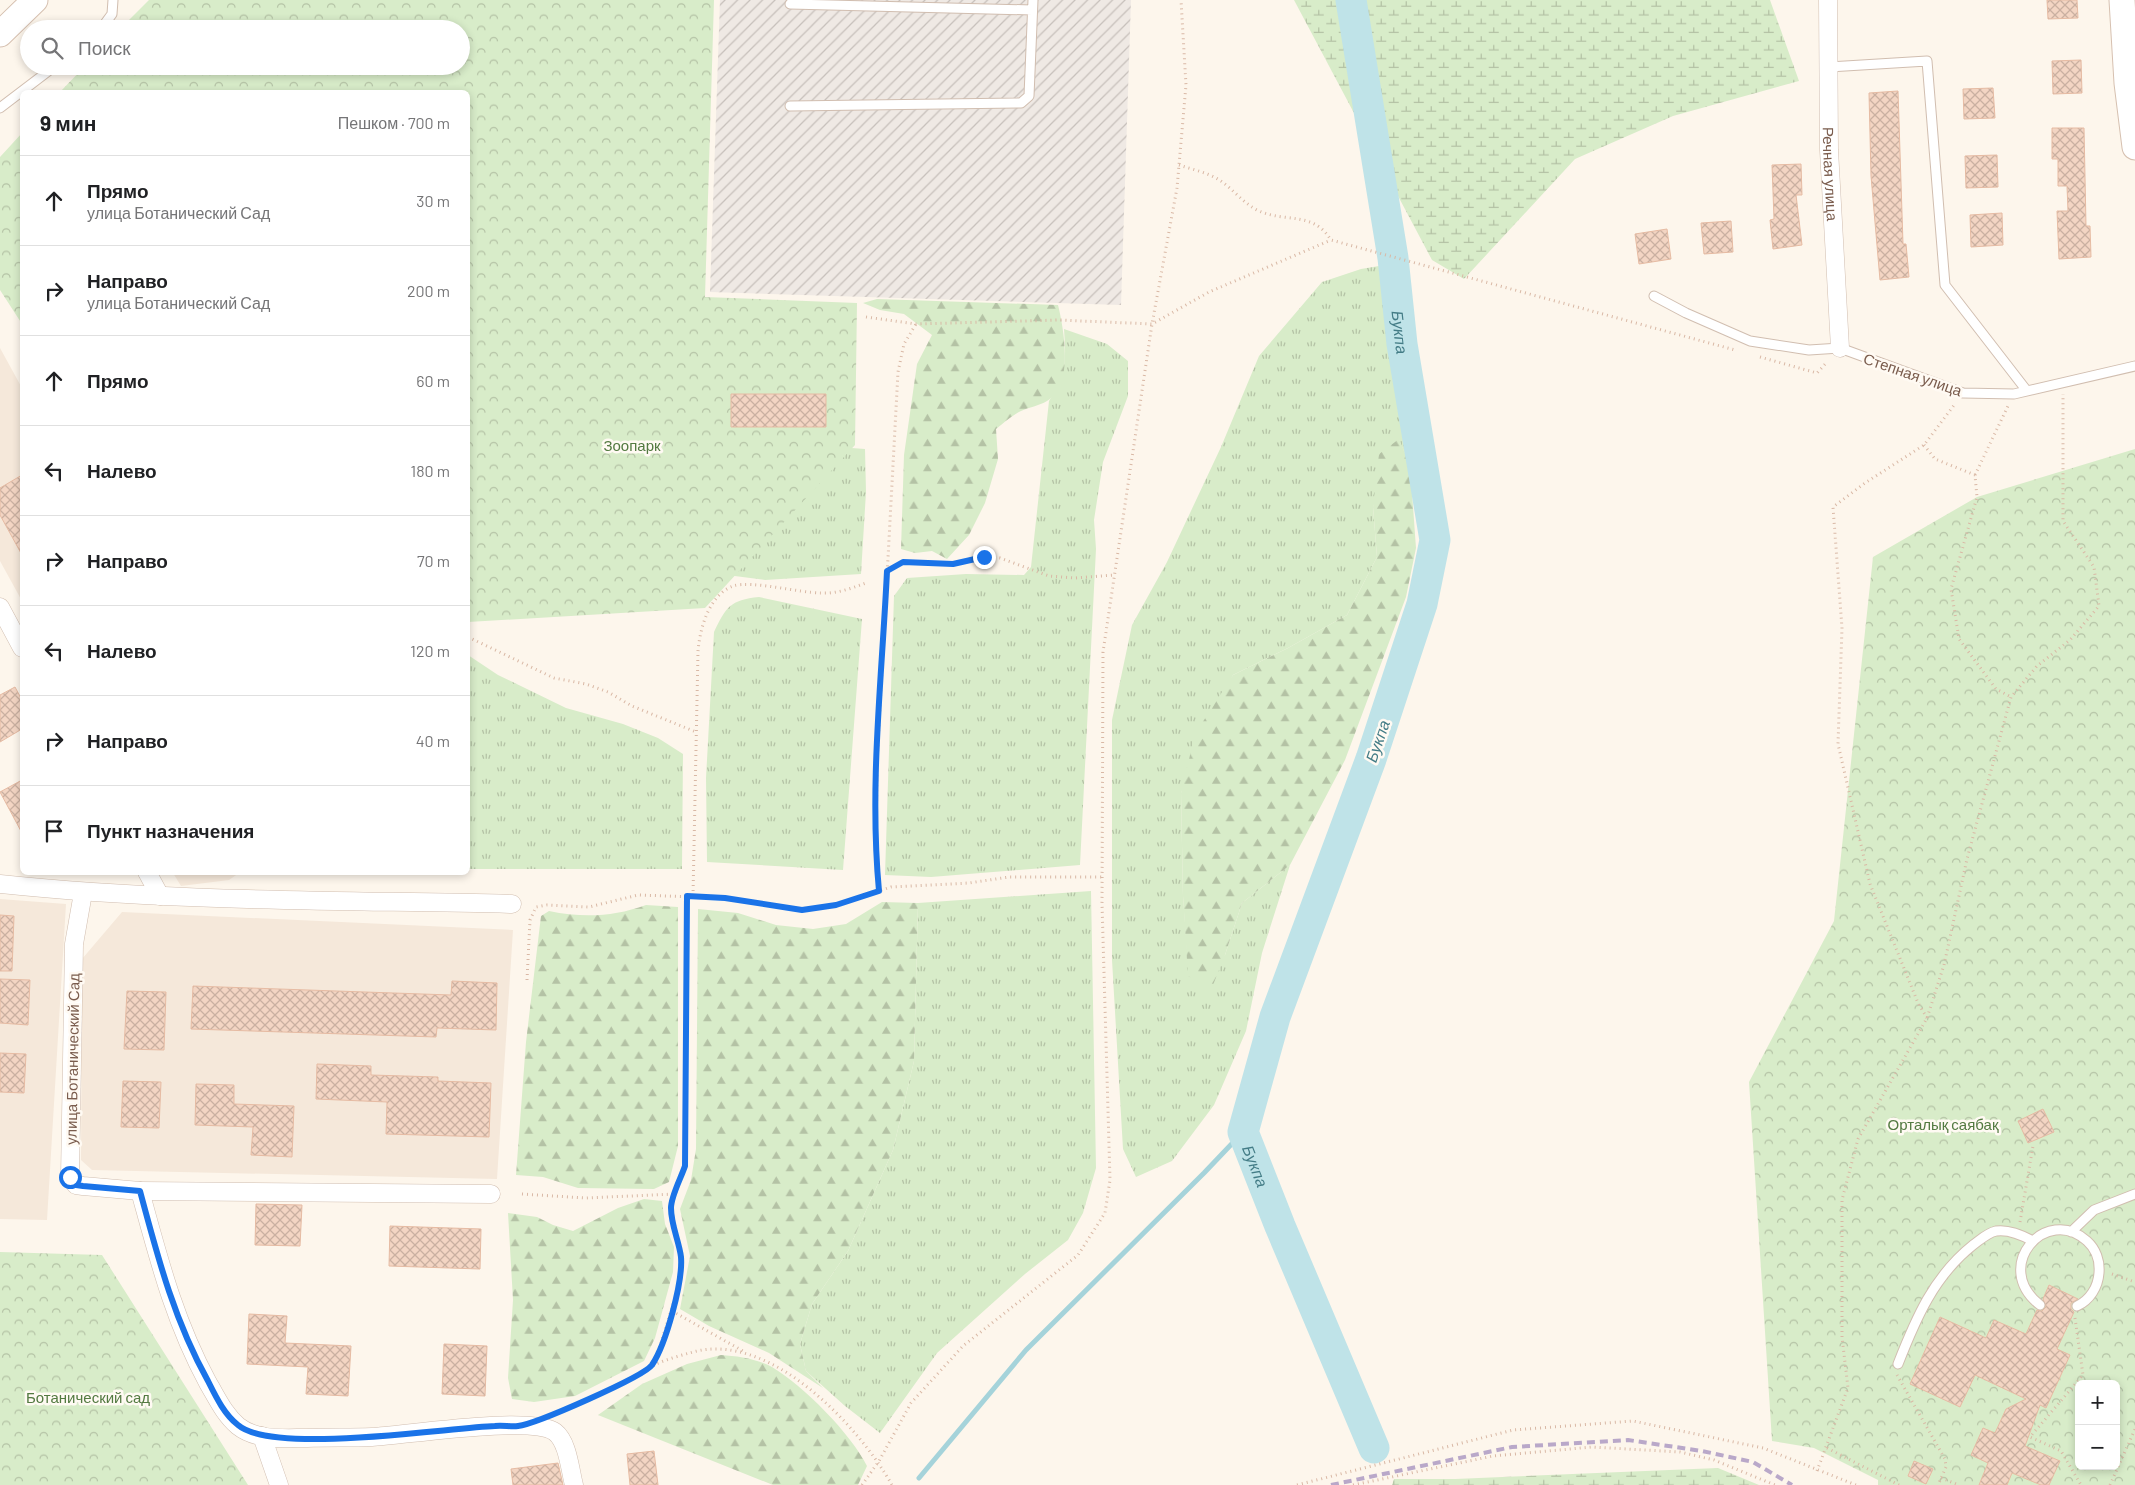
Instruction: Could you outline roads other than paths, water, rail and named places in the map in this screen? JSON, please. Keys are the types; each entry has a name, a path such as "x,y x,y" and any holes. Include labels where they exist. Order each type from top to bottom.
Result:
{"main road":[{"path":"0,34 35,0"},
{"path":"2122,0 2135,147"}],"street":[{"name":"Речная улица","path":"1828,0 1830,150 1840,348"},
{"path":"0,607 20,644"},
{"path":"149,875 160,896"},
{"path":"0,884 83,893 512,904"},
{"name":"улица Ботанический Сад","path":"83,893 74,944 70,1177 76,1185 140,1191 491,1194"},
{"path":"140,1191 168,1292 190,1350 225,1412 239,1426 262,1436 371,1437 495,1426 540,1427 556,1432 563,1444 574,1485"},
{"path":"262,1436 279,1485"}],"lane":[{"path":"108,20 112,14 114,0"},
{"path":"790,106 1021,102 1029,96 1033,0"},
{"path":"790,4 1032,10"},
{"path":"1829,67 1927,62 1945,284 2027,391"},
{"path":"24,90 43,75"},
{"path":"0,108 20,93"},
{"path":"1654,296 1686,314 1750,341 1809,350 1840,348"},
{"name":"Степная улица","path":"1840,348 1963,393 2014,394 2135,366"},
{"path":"2071,1232 2094,1210 2135,1194"},
{"path":"1898,1364 1919,1315 1940,1278 1955,1259 1995,1231 2018,1234 2033,1241"},
{"path":"2040,1305 2025,1290 2020,1269 2026,1249 2033,1241 2051,1231 2071,1232 2089,1243 2098,1260 2100,1270 2094,1290 2088,1298 2077,1306"}],"waterway":[{"name":"Букпа","path":"1351,0 1393,258 1402,344 1435,540 1422,604 1371,759 1275,1017 1243,1132 1280,1226 1374,1448"},
{"path":"919,1478 1026,1350 1243,1132"}],"railway":[{"path":"1331,1485 1512,1447 1628,1440 1702,1451 1753,1462 1792,1485"}],"park label":[{"name":"Зоопарк","path":"632,445"},
{"name":"Орталық саябақ","path":"1943,1124"},
{"name":"Ботанический сад","path":"88,1397"}]}
